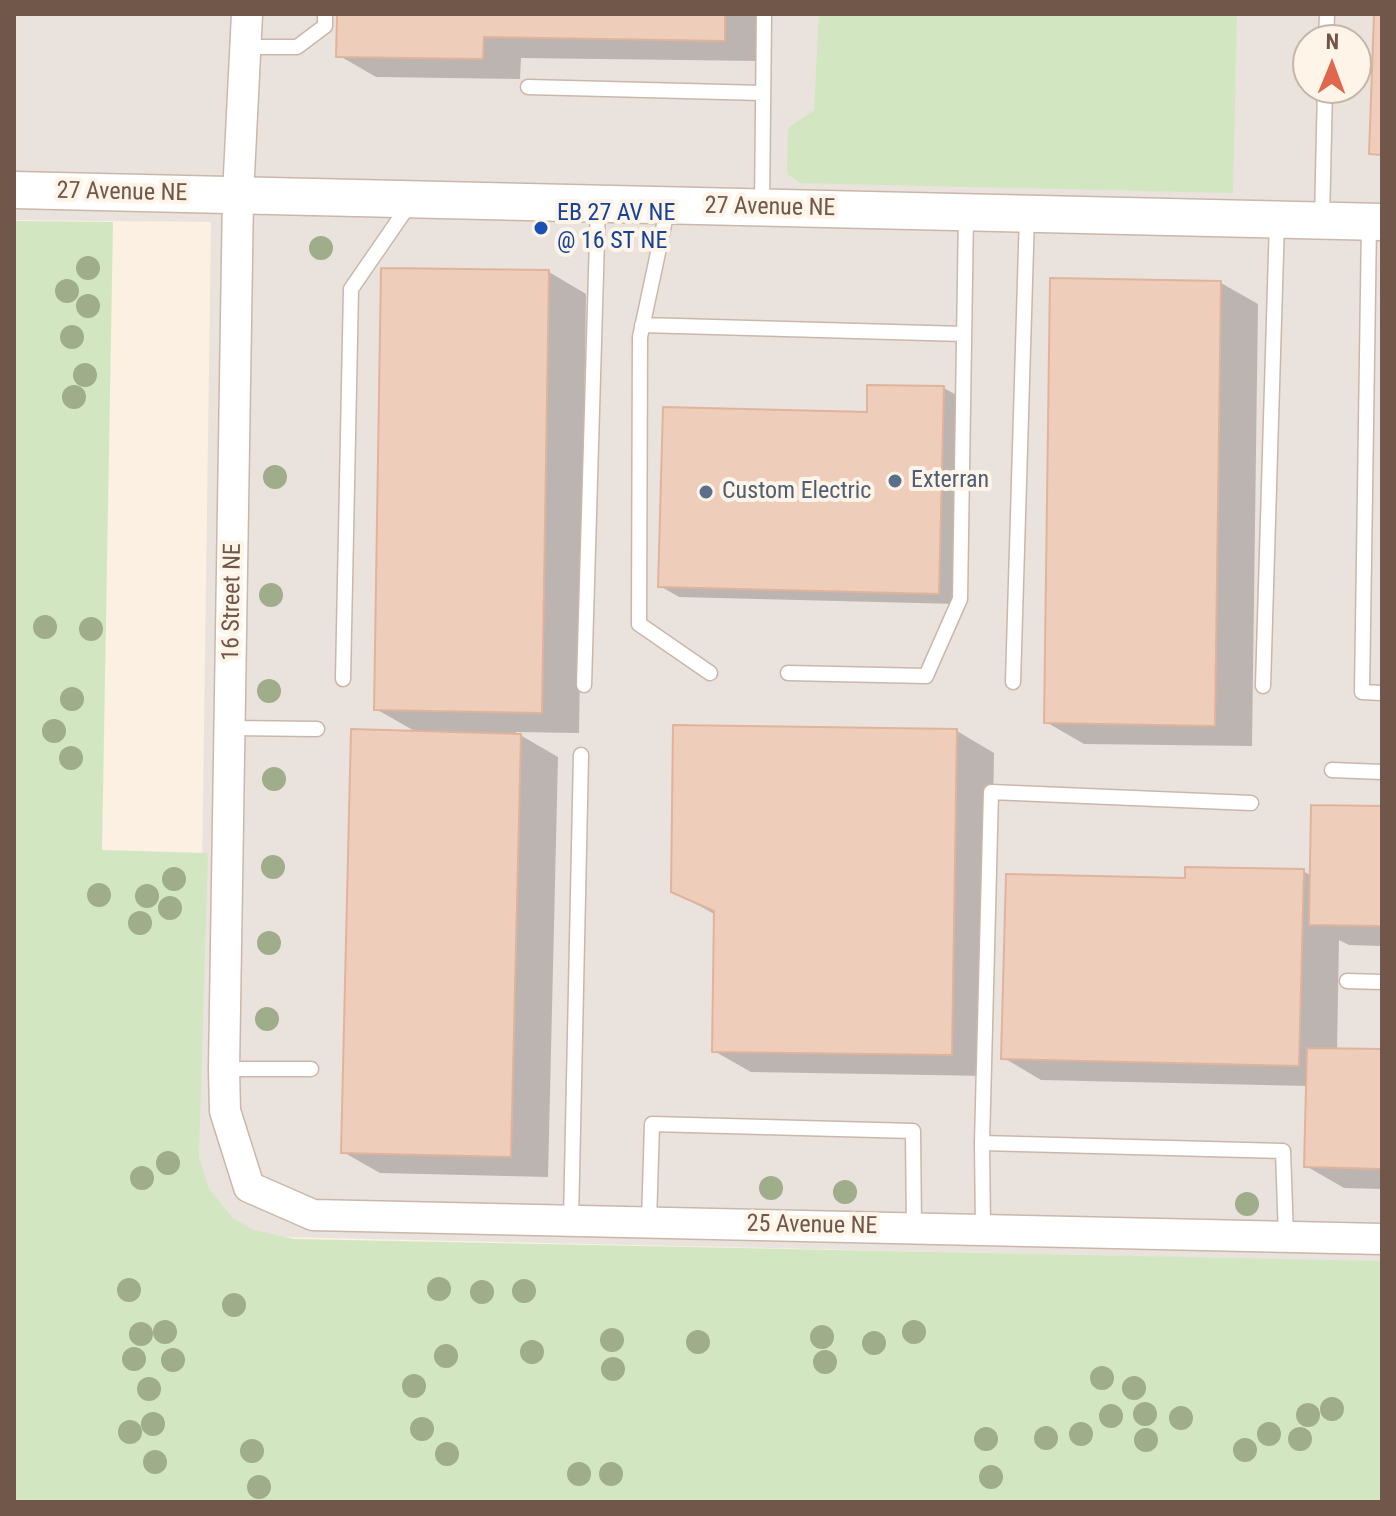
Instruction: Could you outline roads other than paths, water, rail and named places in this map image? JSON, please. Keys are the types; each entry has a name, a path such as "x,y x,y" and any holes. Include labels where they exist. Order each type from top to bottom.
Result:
{"street":[{"name":"16 Street NE","path":"247,14 238,195 224,1069 225,1111 249,1187"},
{"name":"27 Avenue NE","path":"14,190 1376,222"},
{"name":"25 Avenue NE","path":"249,1187 313,1215 1382,1239"}],"lane":[{"path":"247,47 297,47 325,26 325,14"},
{"path":"762,208 764,14"},
{"path":"528,87 763,93"},
{"path":"1322,221 1325,104"},
{"path":"343,679 351,289 413,200"},
{"path":"584,685 598,204"},
{"path":"668,206 640,337 639,624 710,673"},
{"path":"788,673 926,676 960,599 966,212"},
{"path":"1013,682 1027,214"},
{"path":"1263,686 1277,220"},
{"path":"1376,222 1362,692 1382,693"},
{"path":"642,325 964,334"},
{"path":"231,728 317,729"},
{"path":"571,1221 581,755"},
{"path":"1332,770 1382,772"},
{"path":"983,1230 982,1143 991,792 1251,803"},
{"path":"1347,981 1382,982"},
{"path":"224,1069 311,1069"},
{"path":"649,1222 652,1124 913,1131 914,1229"},
{"path":"982,1143 1283,1151 1286,1237"}],"place":[{"name":"EB 27 AV NE @ 16 ST NE","path":"541,228"},
{"name":"Exterran","path":"895,481"},
{"name":"Custom Electric","path":"706,492"}]}
